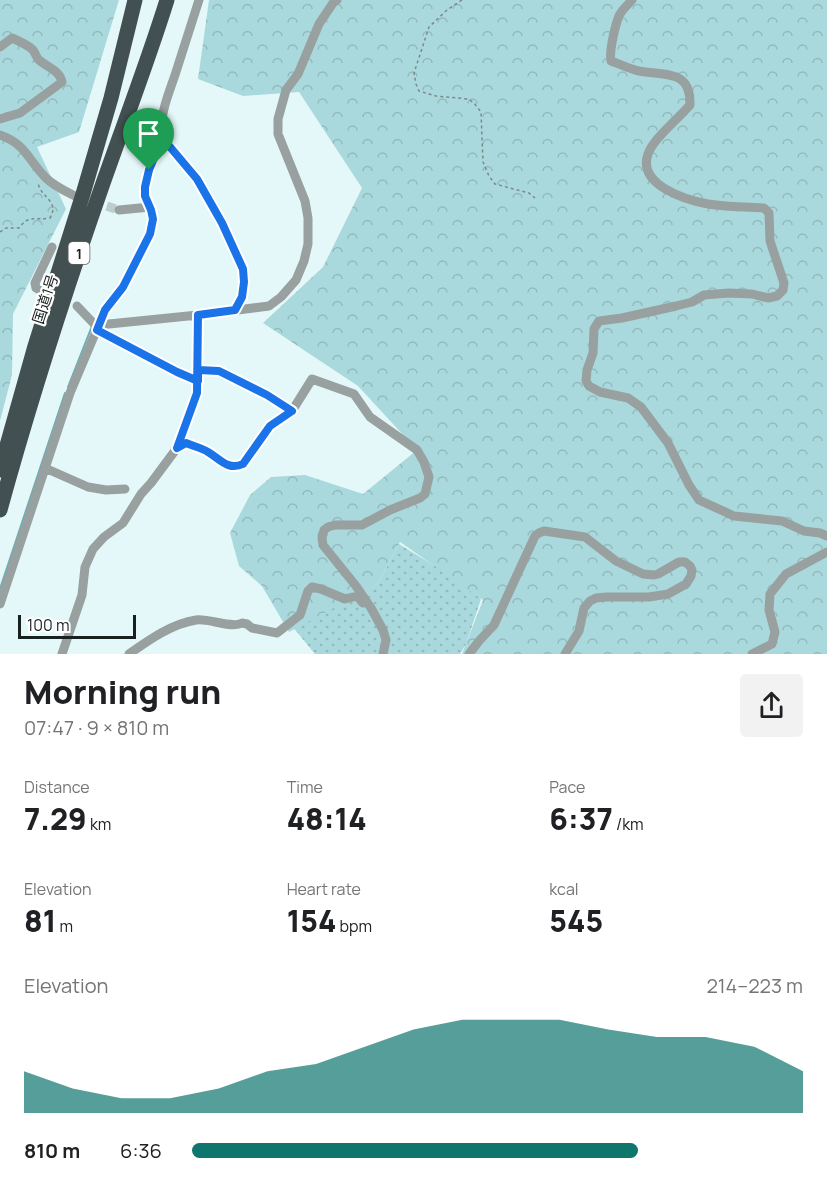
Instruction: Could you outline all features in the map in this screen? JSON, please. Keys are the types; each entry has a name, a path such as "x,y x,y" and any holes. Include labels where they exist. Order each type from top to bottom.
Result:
{"highway":[{"name":"国道1号","path":"0,470 35,346 111,98 135,0"},
{"name":"国道1号","path":"0,510 22,428 61,306 167,0"}],"street":[{"path":"199,0 167,101 162,119 162,130 165,141 197,179 222,223 243,269 242,297 235,310"},
{"path":"98,328 269,306 281,297 296,280 308,244 308,218 305,201 278,134 278,119 286,90 298,74 319,24 337,0"},
{"path":"632,0 619,16 610,54 611,61 634,70 674,75 684,82 690,94 690,105 648,152 646,160 648,173 669,191 686,198 708,204 764,208 769,213 770,241 784,283 783,290 777,296 729,293 704,295 692,302 676,306 599,321 594,329 593,353 586,381 589,386 600,392 628,398 641,407 668,443 699,500 734,516 782,521 804,531 827,536"},
{"path":"0,47 12,38 33,50 38,58 62,78 62,82 20,113 0,119"},
{"path":"0,135 21,146 47,180 75,196"},
{"path":"0,604 70,393 105,310 123,287 150,234 153,219 145,196 145,187 154,158 165,141"},
{"path":"120,210 150,207"},
{"path":"41,291 36,288 35,283 52,247"},
{"path":"77,306 98,328 177,372 198,381"},
{"path":"62,654 82,595 85,567 93,549 104,537 123,523 141,494 177,448 197,393 198,315"},
{"path":"198,370 219,371 267,395 292,411"},
{"path":"177,448 186,443 209,452 230,466 237,467 243,464 270,426 292,411 312,379 354,394 370,417 417,450 429,477 425,494 362,525 328,527 324,530 322,537 323,545 356,586 383,630 386,640 383,654"},
{"path":"45,468 88,487 106,490 125,489"},
{"path":"469,654 494,625 535,536 544,531 585,537 616,561 643,574 658,574 679,562 686,562 690,566 691,576 686,584 668,594 649,597 606,597 590,601 584,608 579,632 565,654"},
{"path":"752,654 772,644 776,632 769,610 770,594 786,574 827,552"},
{"path":"129,654 162,632 196,620 238,625 242,623 252,628 277,633 300,615 308,591 312,587 345,599 357,596 377,620"}],"path":[{"path":"462,0 429,27 414,73 416,84 419,91 436,96 468,99 474,103 481,112 483,162 489,176 495,184 529,193 535,198"},
{"path":"0,232 6,228 19,228 24,221 30,219 50,218 54,207 39,190 39,171"}],"green space":[{"path":"0,0 119,0 79,132 37,147 66,209 13,314 12,375 0,421"},
{"path":"209,0 827,0 827,654 462,654 483,600 400,542 377,585 289,632 262,586 239,566 230,533 250,495 271,477 305,475 363,494 417,450 358,386 263,323 323,267 362,188 299,92 243,96 198,79"},
{"path":"399,544 461,582 481,599 466,644 460,654 315,654 292,626 377,585"}],"waterway":[{"path":"144,173 160,138"},
{"path":"68,387 92,326"},
{"path":"0,589 65,393"}],"tunnel":[{"path":"94,202 119,210"}],"route":[{"path":"149,170 145,196 153,219 150,234 123,287 105,310 97,330 177,372 198,381 198,370 219,371 267,395 292,411 270,426 243,464 237,467 223,463 209,452 186,443 177,448 197,393 198,370 198,315 235,310 242,297 243,269 222,223 197,179 165,141 149,170"}]}
